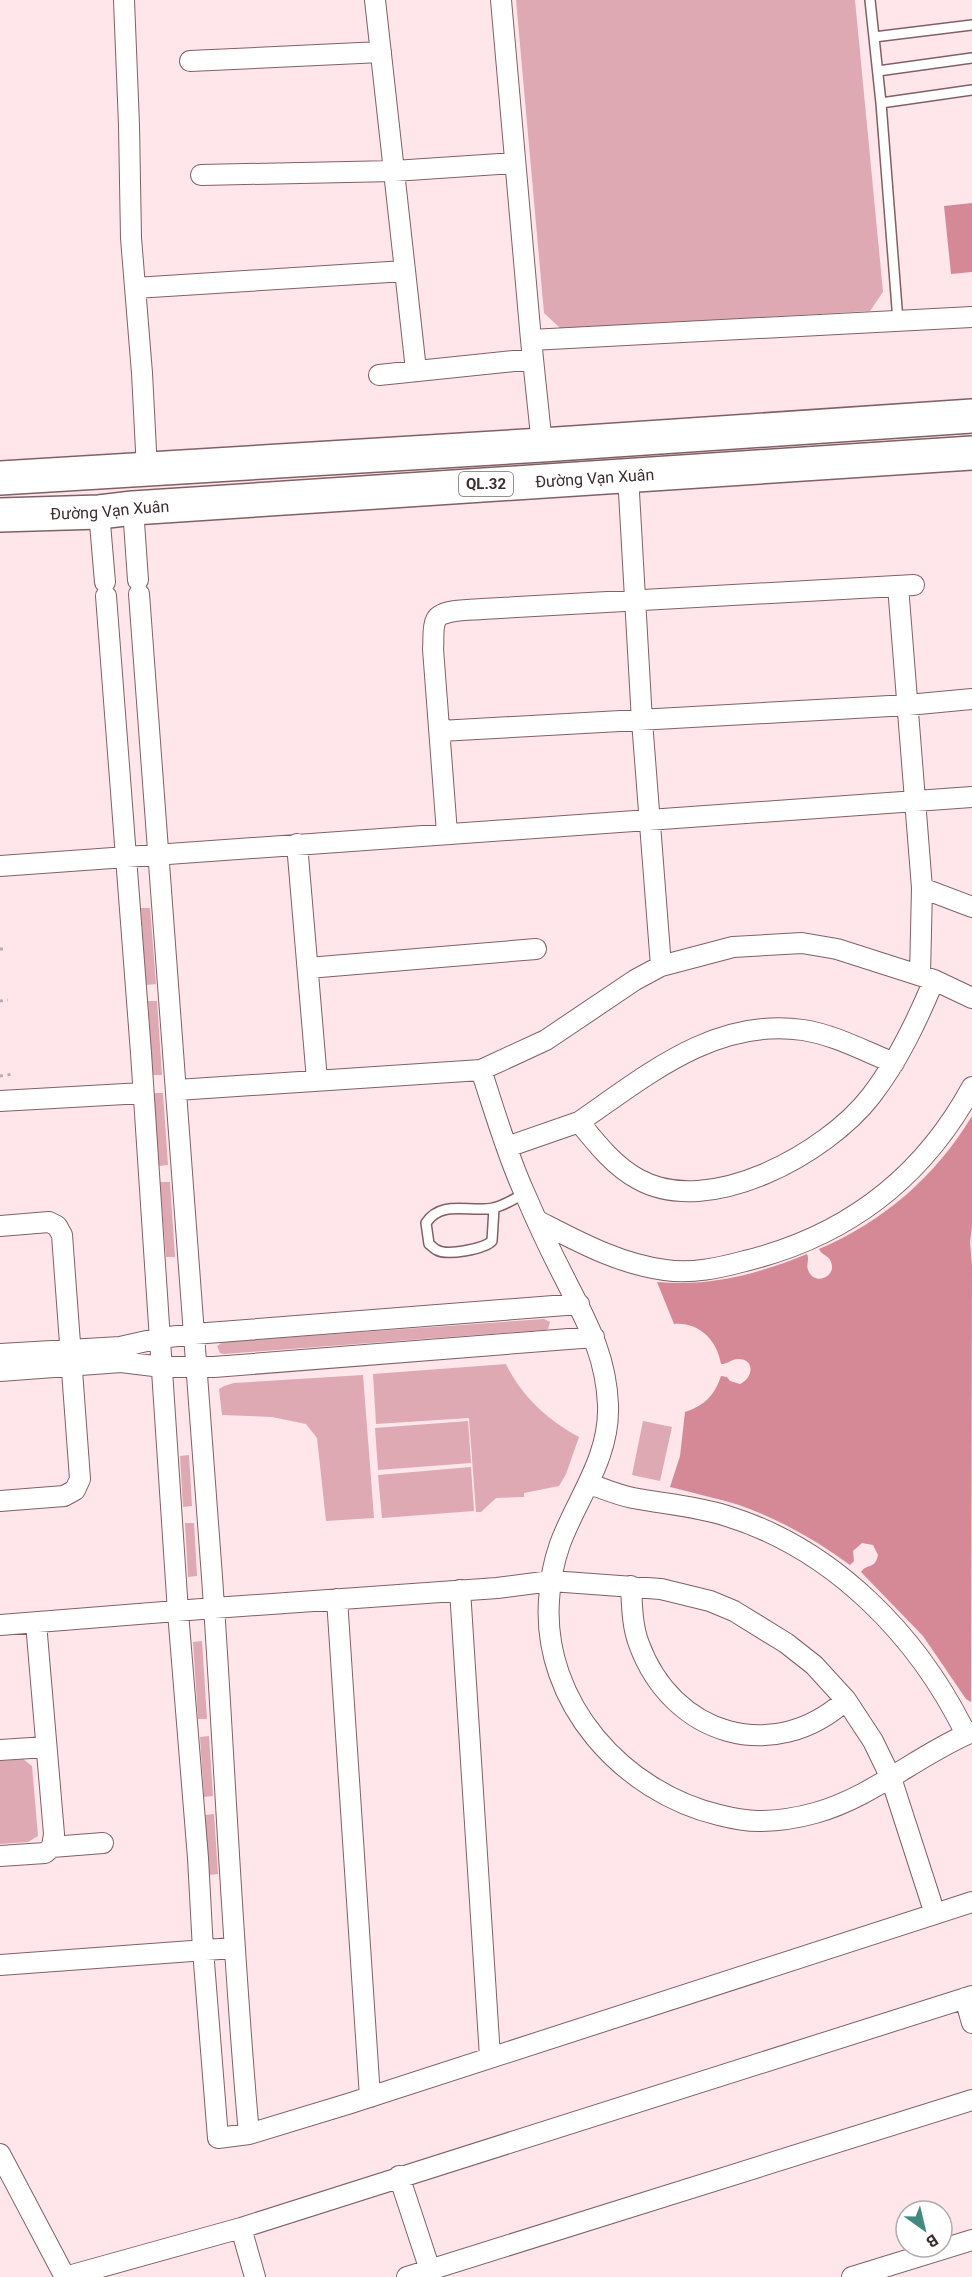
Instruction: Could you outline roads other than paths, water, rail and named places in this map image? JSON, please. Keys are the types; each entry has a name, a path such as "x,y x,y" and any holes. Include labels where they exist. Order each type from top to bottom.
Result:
{"highway":[{"name":"Đường Vạn Xuân","path":"0,478 972,416"},
{"path":"863,423 867,461"},
{"name":"Đường Vạn Xuân","path":"0,515 99,512 972,453"}],"street":[{"path":"123,0 129,125 130,238 142,373 147,470"},
{"path":"375,0 416,370"},
{"path":"501,0 542,445"},
{"path":"190,61 381,52"},
{"path":"201,175 394,171 515,163"},
{"path":"135,288 405,271"},
{"path":"379,375 532,349 972,317"},
{"path":"628,475 642,721 661,966"},
{"path":"133,508 157,854 195,1334 214,1608 233,1948 249,2134"},
{"path":"99,512 126,856 178,1612 218,2138 249,2134 370,2097 972,1902"},
{"path":"447,833 434,649 435,620 439,615 482,609 906,585 908,705 927,978 920,1014 894,1063 870,1097 832,1134 777,1168 741,1182 710,1190 679,1191 638,1179 618,1165 579,1122"},
{"path":"440,731 642,721 972,699"},
{"path":"0,866 972,797"},
{"path":"297,844 317,1080"},
{"path":"922,888 972,907"},
{"path":"177,1090 481,1070 546,1040 635,980 661,966 733,947 802,943 837,949 927,978 972,998"},
{"path":"308,968 536,949"},
{"path":"507,1148 579,1122 670,1060 702,1044 735,1033 774,1028 803,1030 835,1038 894,1063"},
{"path":"481,1070 524,1194 579,1304 594,1337 604,1368 608,1407 606,1434 590,1484 560,1546 549,1601 552,1641 561,1681 596,1740 631,1773 651,1788 700,1810 757,1821 791,1818 845,1802 969,1733 926,1665 901,1634 869,1601 835,1572 801,1550 748,1523 691,1507 633,1498 590,1484"},
{"path":"538,1221 611,1256 667,1271 699,1272 761,1257 818,1237 870,1207 898,1184 937,1142 972,1087"},
{"path":"0,1101 143,1093"},
{"path":"0,1226 49,1222 57,1226 62,1235 80,1479 75,1490 64,1496 0,1501"},
{"path":"0,1371 160,1338 579,1304"},
{"path":"0,1354 197,1368 594,1337"},
{"path":"0,1625 526,1585 552,1581 631,1586 686,1594 734,1611 786,1643 814,1665 846,1700 873,1741 891,1778 935,1914"},
{"path":"631,1586 634,1622 639,1644 649,1666 677,1704 716,1729 741,1734 790,1733 813,1724 834,1711 846,1700"},
{"path":"460,1590 490,2057"},
{"path":"337,1599 370,2097"},
{"path":"36,1623 54,1834 52,1847"},
{"path":"0,1750 46,1747"},
{"path":"0,1856 45,1853 52,1847 103,1843"},
{"path":"0,1965 233,1948"},
{"path":"0,2154 65,2277 114,2270 399,2176 969,1997 972,2023"},
{"path":"406,2277 972,2100"},
{"path":"399,2176 430,2270"},
{"path":"241,2228 255,2277"},
{"path":"852,2277 972,2240"}],"lane":[{"path":"870,0 881,103 898,321"},
{"path":"874,37 972,24"},
{"path":"878,71 972,58"},
{"path":"881,103 972,90"},
{"path":"494,1208 492,1241 486,1246 448,1252 438,1251 429,1244 426,1223 431,1215 444,1209 494,1208 524,1194"}]}
